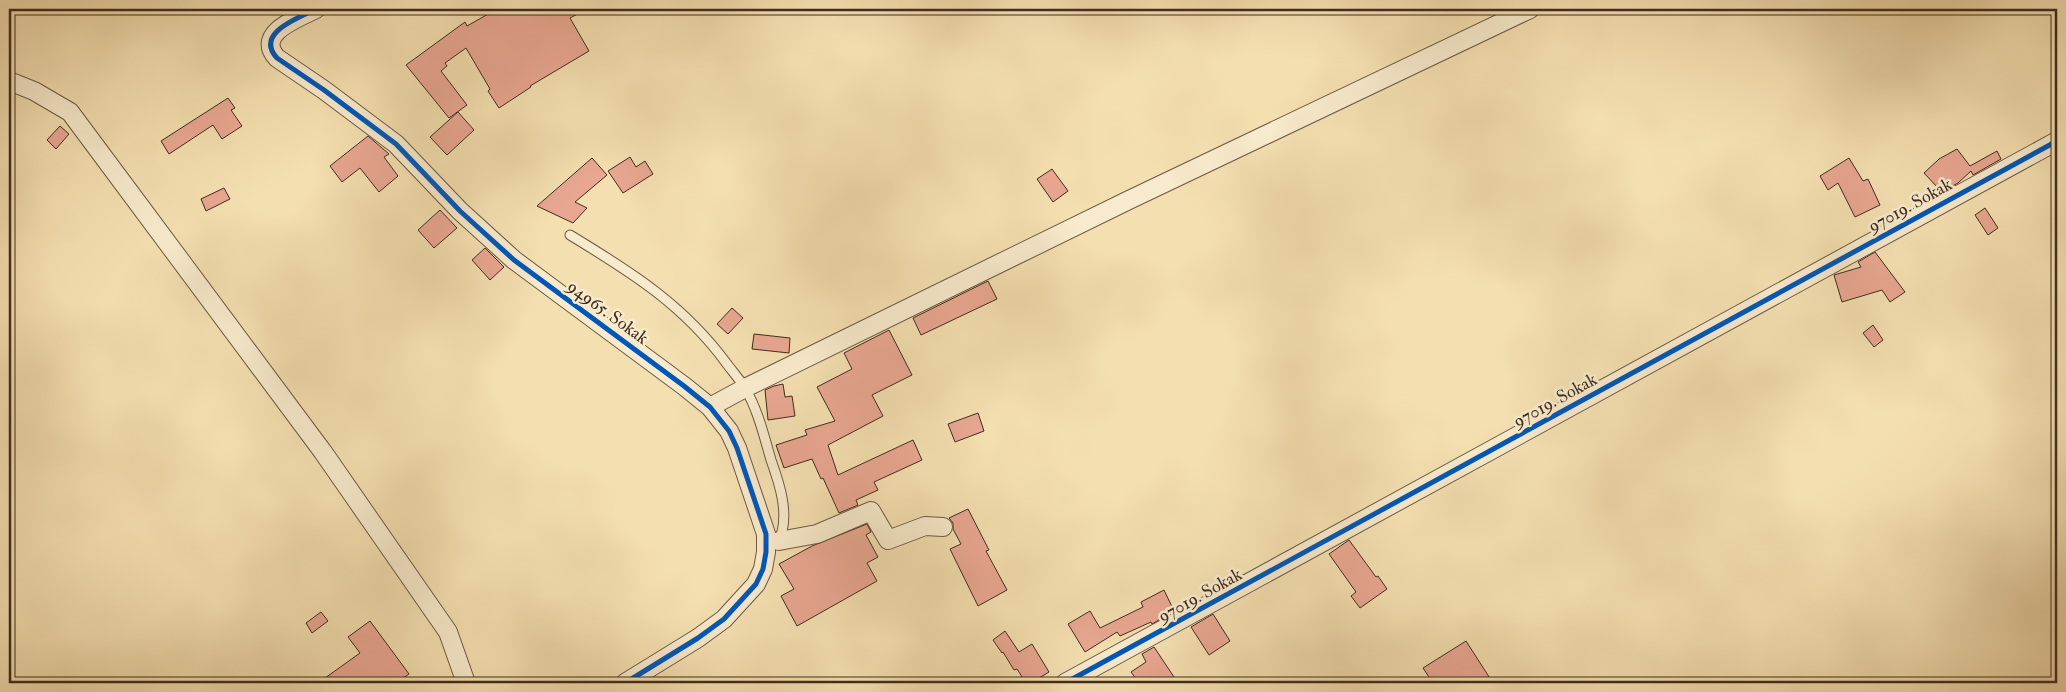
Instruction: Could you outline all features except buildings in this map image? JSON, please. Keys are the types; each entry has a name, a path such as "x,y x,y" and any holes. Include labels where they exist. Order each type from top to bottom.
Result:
{"street":[{"name":"94965. Sokak","path":"316,9 276,31 270,38 272,52 277,58 332,95 396,144 460,212 514,260 627,342 710,407 729,431 737,448 766,534 766,552 763,569 756,584 724,619 698,638 655,676 624,683"},
{"path":"710,407 745,388 1129,200 1530,9"},
{"path":"9,81 34,91 70,112 323,452 448,632 466,683"},
{"name":"97019. Sokak","path":"1065,683 2057,141"},
{"path":"779,541 817,534 871,511 888,540 926,526 943,527"}],"lane":[{"path":"570,235 631,272 681,311 718,352 745,388 774,468 782,499 784,523 779,541 763,569"}],"cycle path":[{"path":"316,9 290,22 275,34 271,41 271,49 277,58 324,90 396,144 460,211 514,260 710,407 729,431 737,448 766,534 766,552 763,569 756,584 724,619 698,638 625,683"},
{"path":"1065,683 2057,141"}]}
